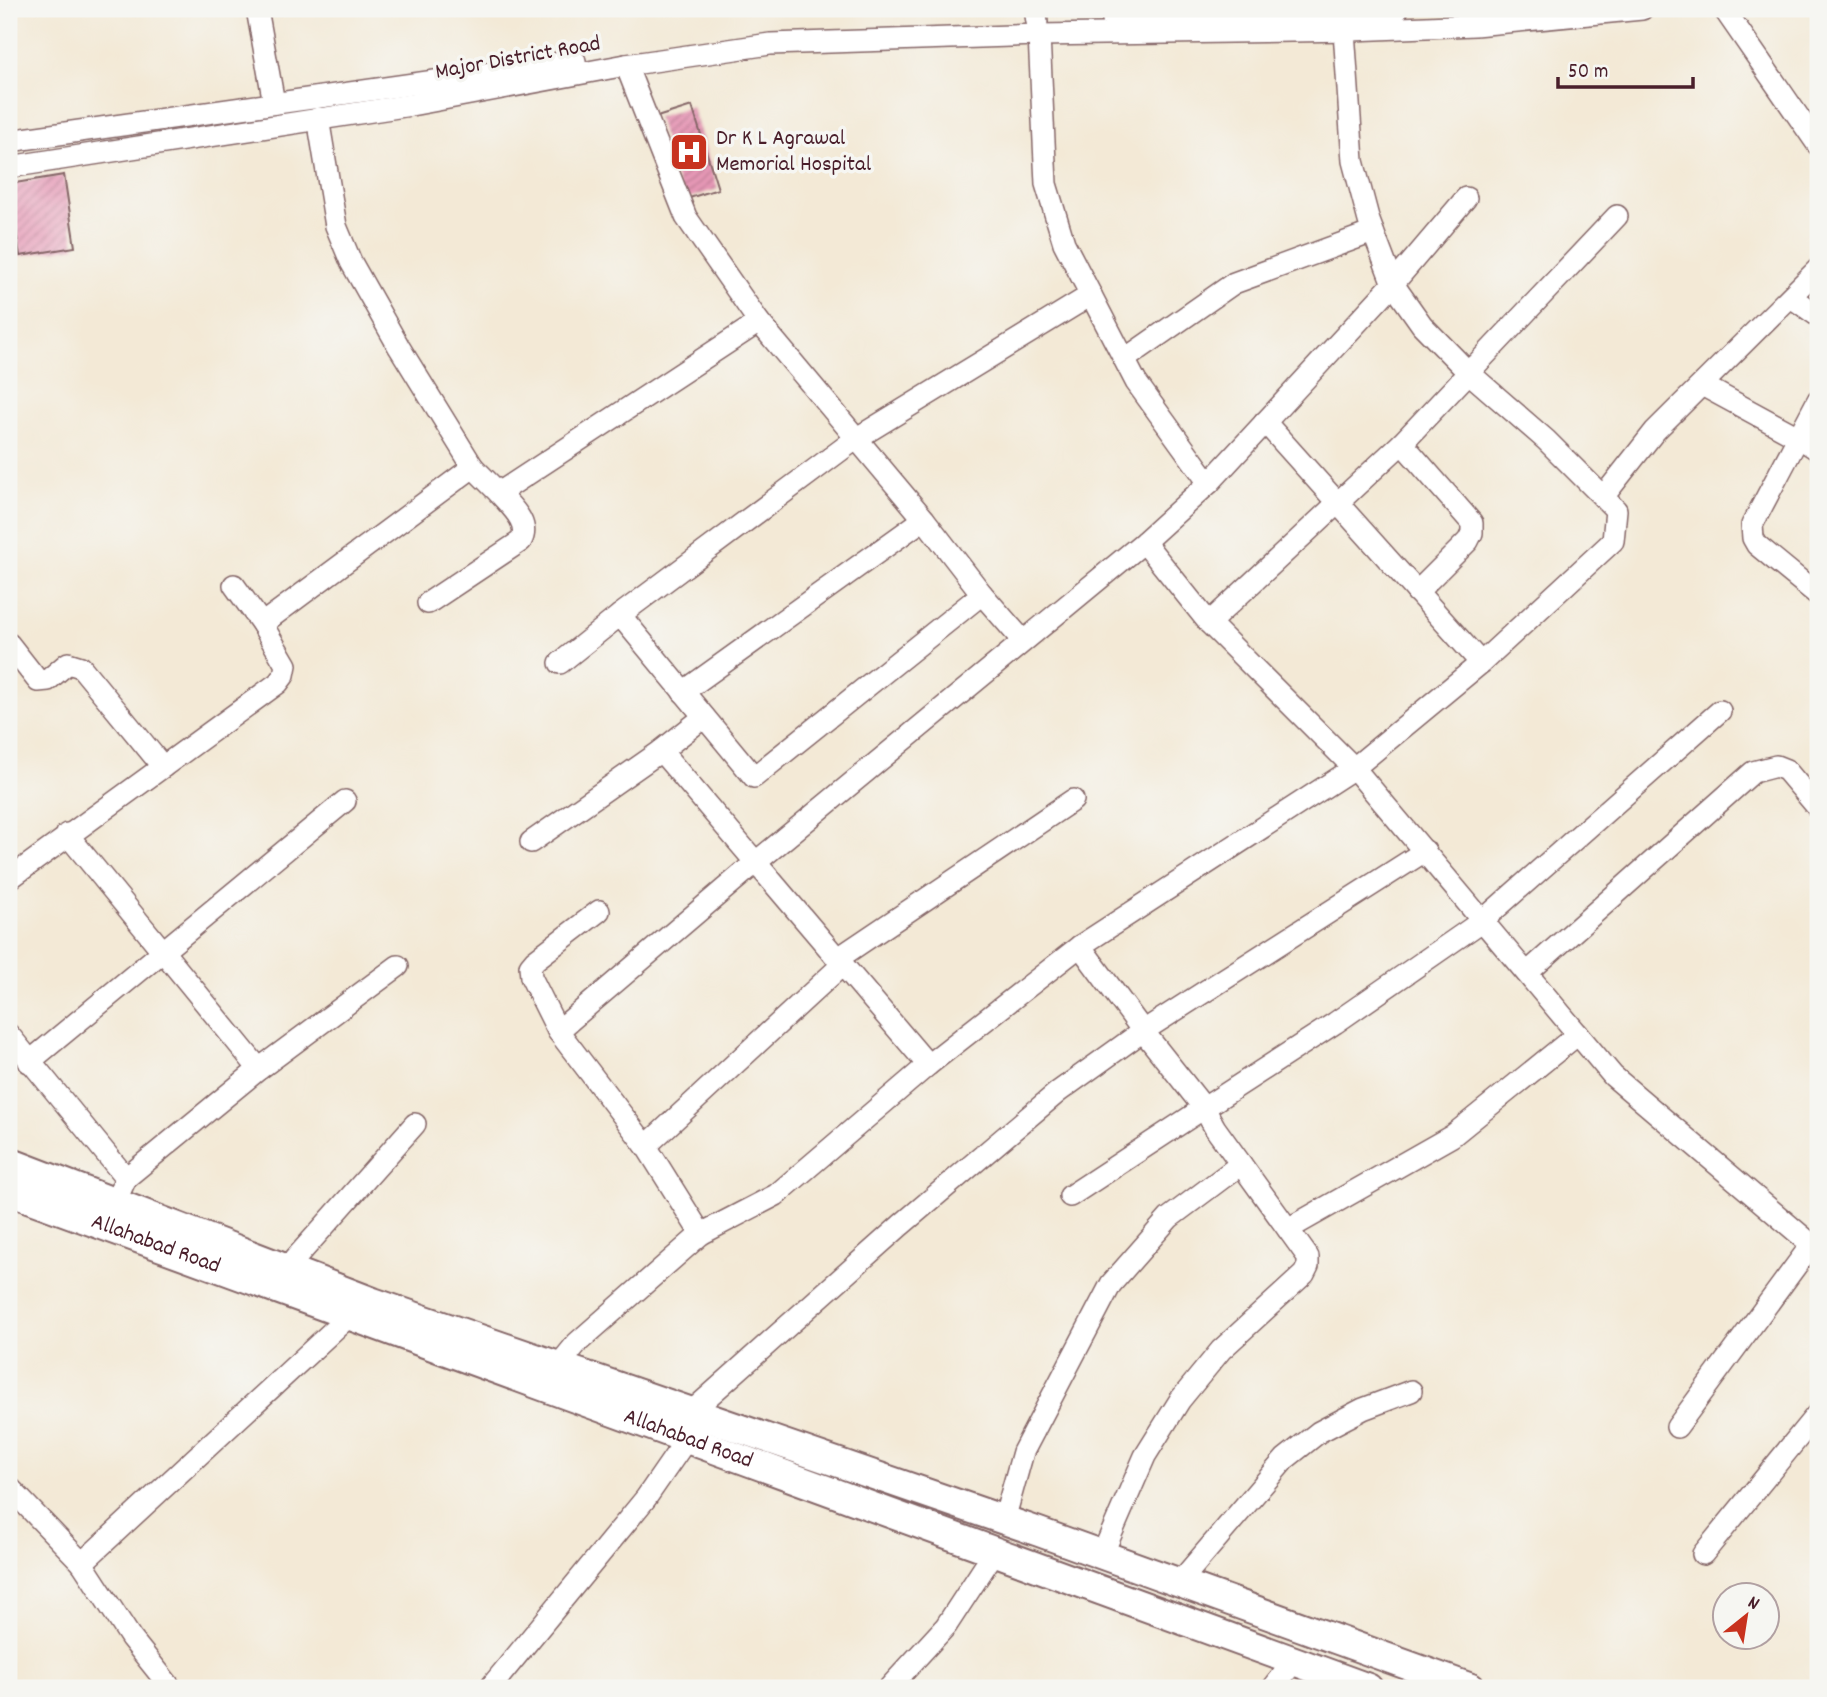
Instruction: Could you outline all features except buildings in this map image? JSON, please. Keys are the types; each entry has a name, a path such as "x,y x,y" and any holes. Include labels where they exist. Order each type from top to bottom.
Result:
{"main road":[{"path":"9,1162 108,1214 286,1269 553,1377"},
{"name":"Allahabad Road","path":"9,1191 108,1214 349,1316 693,1422 995,1551 1368,1688"},
{"path":"693,1422 1004,1520 1471,1688"}],"street":[{"path":"257,9 274,103"},
{"path":"1349,20 1398,9"},
{"path":"9,141 749,37 1037,22 1349,20 1475,25 1642,9"},
{"path":"1724,9 1818,145"},
{"path":"553,1377 577,1343 701,1234 776,1195 928,1065 1080,946 1354,768 1480,663 1613,541 1616,510 1546,440 1468,372 1422,326 1393,284 1373,232 1353,161 1349,20"},
{"path":"1037,22 1045,184 1064,243 1136,382 1209,483"},
{"name":"Major District Road","path":"9,167 411,105 626,65 770,44 1037,22"},
{"path":"626,65 686,217 759,322 1023,642"},
{"path":"318,118 336,226 351,262 473,467 499,493 525,526 521,541 428,603"},
{"path":"558,1031 755,863 1144,542 1209,483 1393,284 1466,198"},
{"path":"1209,623 1402,443 1617,216"},
{"path":"1125,359 1234,283 1373,232"},
{"path":"1603,497 1655,431 1818,269"},
{"path":"560,663 620,615 857,439 1091,295"},
{"path":"1791,297 1818,316"},
{"path":"499,493 759,322"},
{"path":"1702,385 1818,450"},
{"path":"1818,400 1752,525 1753,538 1757,545 1818,595"},
{"path":"1265,422 1480,663"},
{"path":"1402,443 1472,523 1472,533 1468,541 1417,592"},
{"path":"262,624 473,467"},
{"path":"683,692 924,519"},
{"path":"1144,542 1209,623 1354,768 1613,1076 1815,1247 1677,1427"},
{"path":"9,879 67,834 278,683 284,675 286,665 234,584"},
{"path":"620,615 754,777 982,594"},
{"path":"9,644 38,681 48,680 68,663 81,667 163,767"},
{"path":"1070,1196 1335,1023 1482,921 1720,711"},
{"path":"531,842 661,751 704,717"},
{"path":"661,751 928,1065"},
{"path":"1527,974 1753,772 1776,766 1786,770 1818,808"},
{"path":"646,1146 839,962 1073,800"},
{"path":"29,1062 345,801"},
{"path":"67,834 259,1069"},
{"path":"490,1688 646,1498 693,1422 901,1225 1058,1092 1143,1031 1424,851"},
{"path":"599,911 530,966 531,977 558,1031 646,1146 701,1234"},
{"path":"1080,946 1204,1108 1215,1128 1308,1257 1304,1274 1221,1350 1180,1400 1145,1456 1102,1555"},
{"path":"108,1214 126,1178 259,1069 398,966"},
{"path":"1288,1229 1452,1136 1578,1034"},
{"path":"9,1035 126,1178"},
{"path":"286,1269 415,1124"},
{"path":"1004,1520 1023,1452 1111,1284 1169,1218 1241,1164"},
{"path":"82,1563 349,1316"},
{"path":"1179,1583 1285,1459 1319,1432 1363,1409 1412,1391"},
{"path":"1703,1554 1818,1413"},
{"path":"9,1487 82,1563 131,1638 171,1688"},
{"path":"888,1688 946,1626 995,1551"},
{"path":"1273,1688 1294,1661"}],"place":[{"name":"Dr K L Agrawal Memorial Hospital","path":"689,152"}]}
